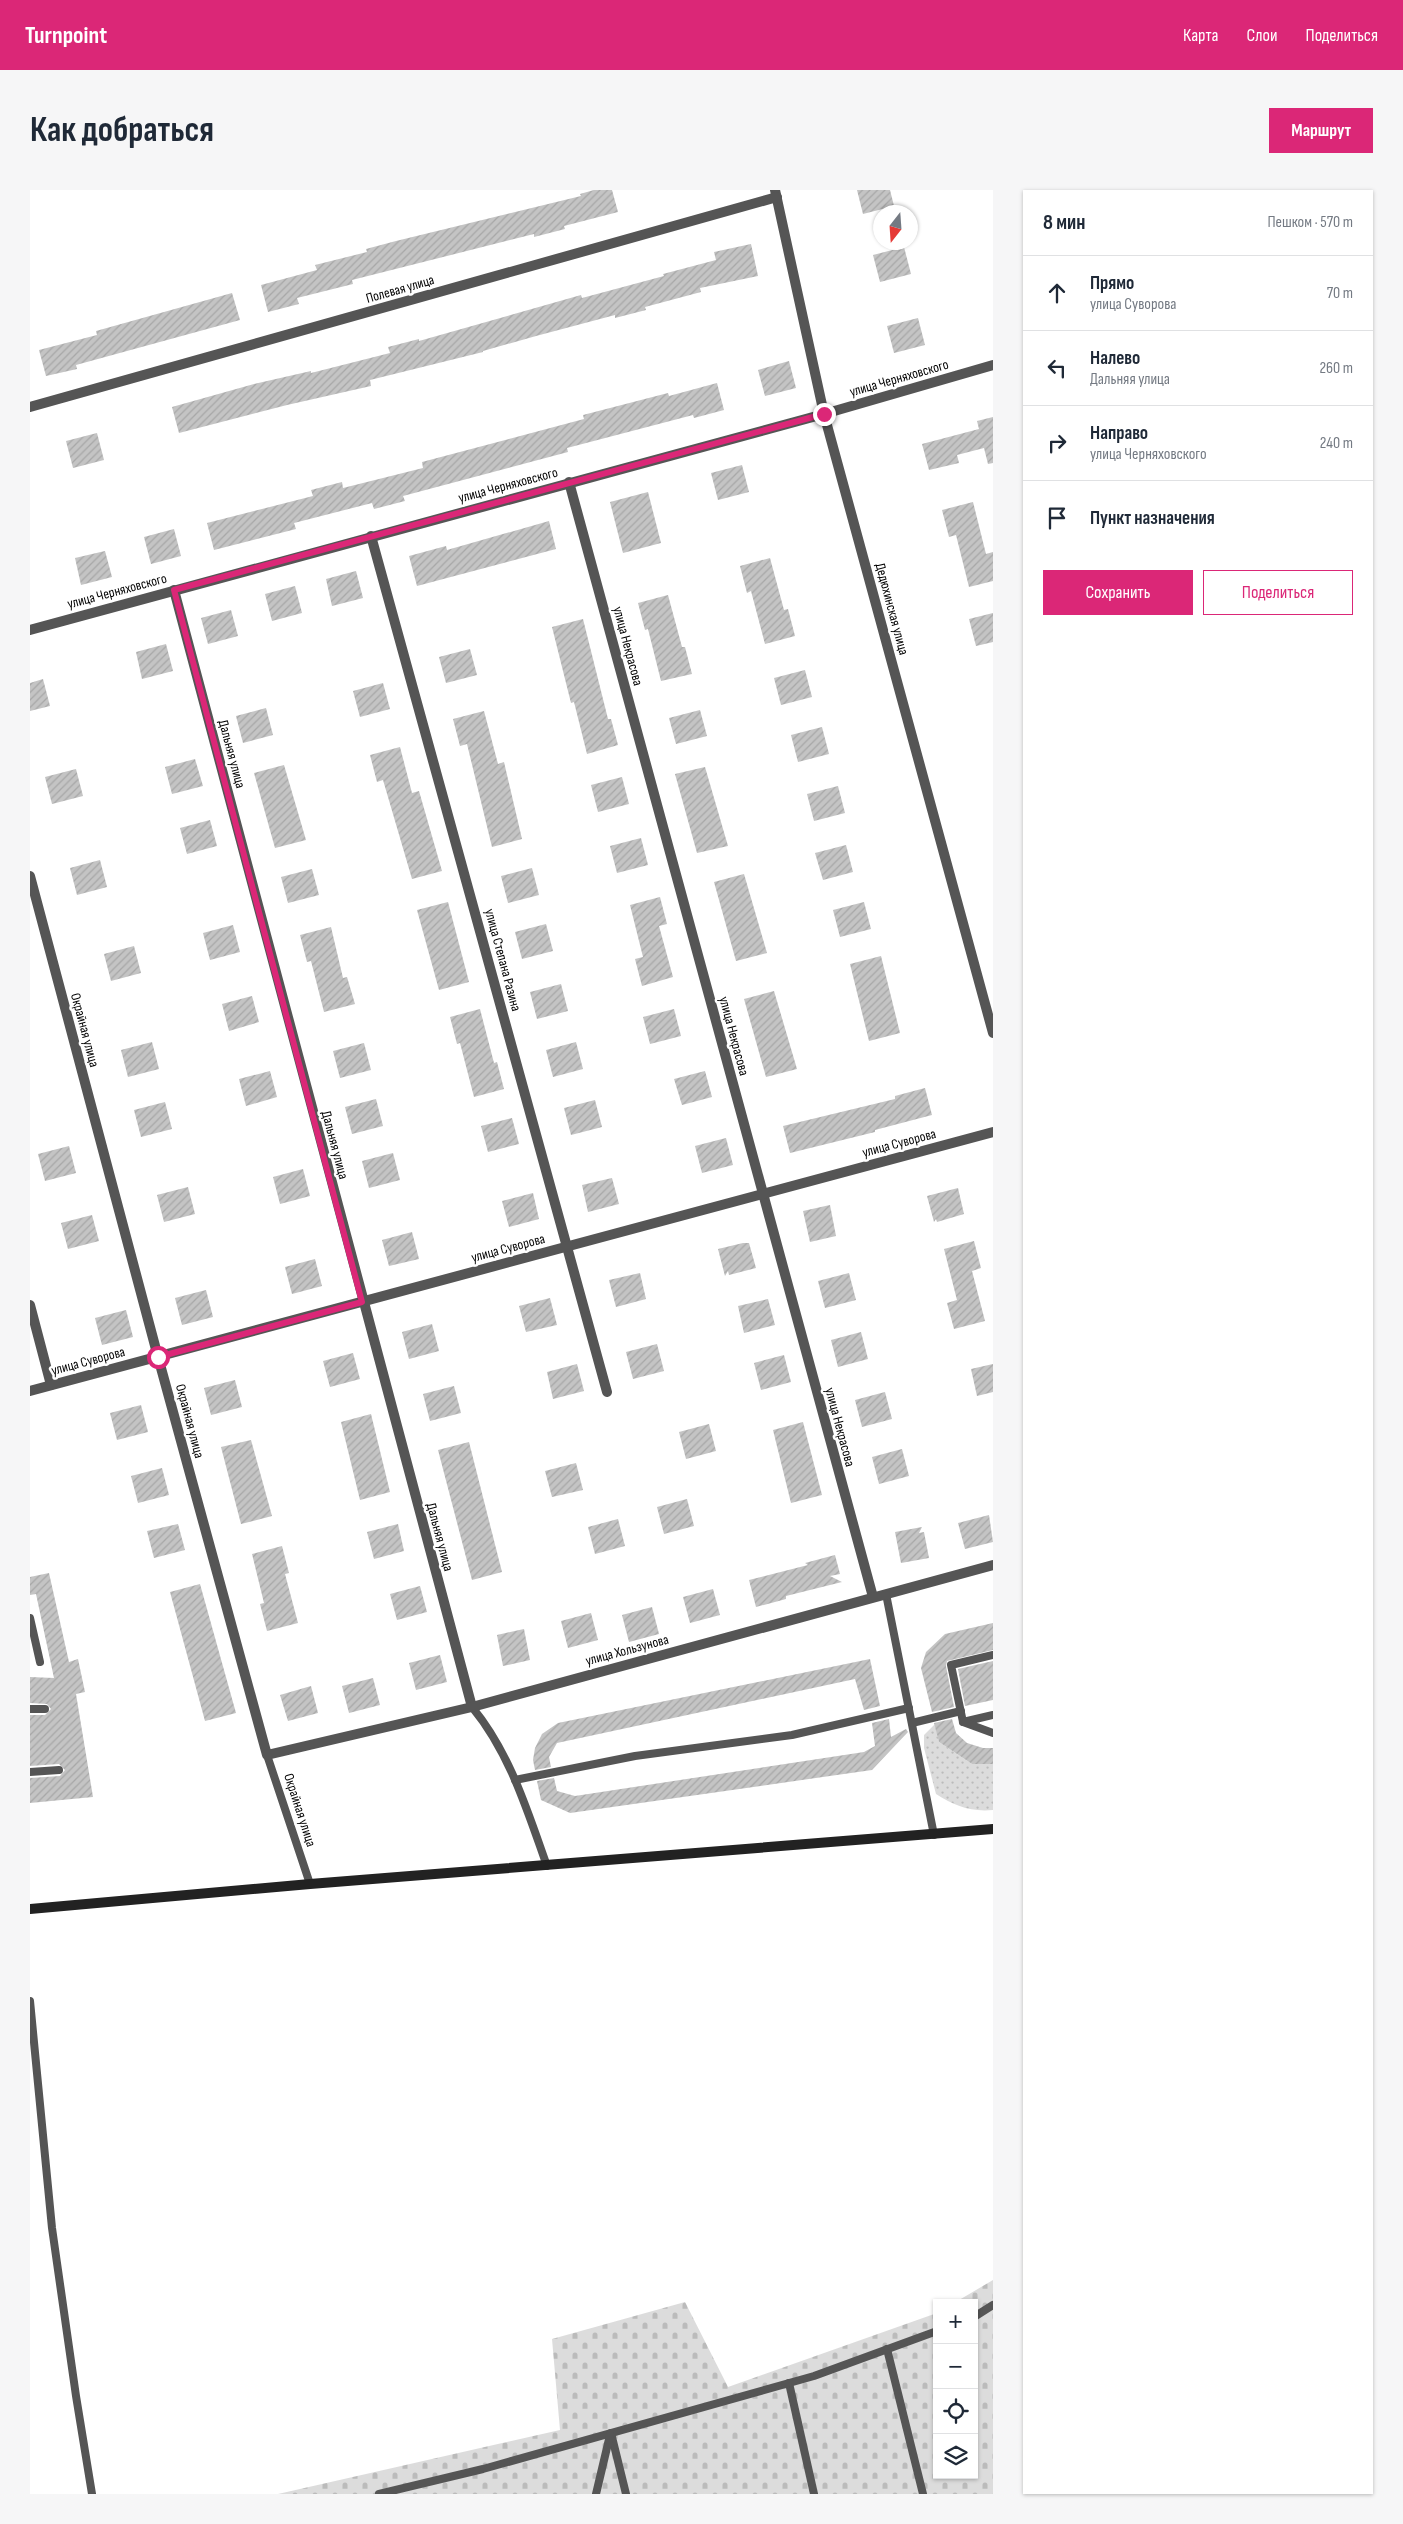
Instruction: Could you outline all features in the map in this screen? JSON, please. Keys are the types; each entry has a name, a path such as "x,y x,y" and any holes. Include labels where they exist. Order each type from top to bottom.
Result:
{"main road":[{"path":"30,1909 310,1884 993,1830"}],"street":[{"name":"Полевая улица","path":"30,407 776,194"},
{"name":"Дедюхинская улица","path":"776,194 824,414 993,1034"},
{"name":"улица Черняховского","path":"30,630 824,414 993,365"},
{"name":"улица Некрасова","path":"569,482 873,1597"},
{"name":"улица Степана Разина","path":"372,536 607,1392"},
{"name":"Дальняя улица","path":"174,590 362,1302 472,1707"},
{"name":"Окрайная улица","path":"30,876 158,1357 267,1755"},
{"name":"улица Суворова","path":"30,1391 993,1132"},
{"path":"30,1305 51,1385"},
{"name":"улица Хользунова","path":"267,1755 472,1707 993,1565"}],"lane":[{"path":"886,1594 934,1834"},
{"path":"30,1618 40,1662"},
{"path":"963,1722 951,1665 993,1655"},
{"path":"472,1707 489,1728 516,1780 547,1866"},
{"path":"516,1780 635,1756 792,1734 909,1708"},
{"path":"30,1709 45,1709"},
{"path":"912,1723 961,1711"},
{"path":"963,1722 993,1715"},
{"path":"963,1722 993,1733"},
{"name":"Окрайная улица","path":"267,1755 310,1884"},
{"path":"30,1772 59,1770"},
{"path":"30,2001 52,2228 92,2494"},
{"path":"978,2314 993,2305"},
{"path":"379,2494 611,2433 789,2383 933,2332"},
{"path":"887,2349 923,2494"},
{"path":"789,2383 814,2494"},
{"path":"596,2494 611,2433"},
{"path":"611,2433 626,2494"}],"green space":[{"path":"935,1724 939,1742 972,1764 993,1764 993,1810 977,1810 963,1807 936,1794 924,1748 924,1735"},
{"path":"993,2280 993,2494 278,2494 560,2430 552,2339 685,2302 728,2387 933,2314 933,2479 978,2479 978,2299 961,2299"}],"building":[{"path":"594,190 612,190 618,212 564,226 565,229 534,237 534,234 352,280 353,284 297,298 299,304 268,312 261,285 317,270 315,265 367,252 366,249 581,196 580,194"},
{"path":"857,190 890,190 894,205 873,205 873,211 863,214"},
{"path":"751,244 758,276 700,288 701,292 645,307 646,310 615,318 615,315 483,352 370,380 371,386 287,405 179,433 172,407 254,384 311,371 311,373 390,353 388,347 419,339 419,341 581,295 582,298 664,276 663,274 716,260 714,252"},
{"path":"892,250 905,250 911,274 880,282 873,255"},
{"path":"232,293 240,320 76,365 77,369 46,376 39,350 97,335 96,331"},
{"path":"918,318 925,345 894,353 887,326"},
{"path":"789,361 796,388 765,396 758,370"},
{"path":"717,383 724,410 694,418 693,415 567,448 568,452 403,496 405,501 374,509 372,503 294,523 296,529 214,550 207,523 313,496 311,490 342,482 343,488 423,468 422,462 584,419 583,415 668,393 669,396"},
{"path":"993,417 993,463 988,464 984,448 957,455 959,463 929,470 922,444 979,429 977,421"},
{"path":"97,433 104,460 73,468 66,441"},
{"path":"742,465 749,492 718,500 711,473"},
{"path":"648,492 661,543 623,553 610,502"},
{"path":"973,502 986,554 993,552 993,581 969,587 956,535 949,537 942,510"},
{"path":"549,521 556,549 417,586 409,556 446,546 447,550"},
{"path":"174,529 181,556 151,564 144,537"},
{"path":"105,551 112,577 81,585 75,558"},
{"path":"770,558 784,610 788,609 795,636 765,644 751,591 747,593 740,566"},
{"path":"356,571 363,598 332,606 326,579"},
{"path":"295,586 302,613 272,621 265,594"},
{"path":"668,595 682,647 685,647 692,674 661,681 648,629 645,630 638,603"},
{"path":"231,610 238,636 208,644 201,618"},
{"path":"993,613 993,642 976,646 969,619"},
{"path":"583,619 608,719 611,719 618,745 587,754 574,702 571,703 552,627"},
{"path":"166,644 173,671 142,679 136,652"},
{"path":"470,649 477,675 446,683 439,657"},
{"path":"805,670 812,697 781,705 774,678"},
{"path":"43,679 50,706 30,711 30,683"},
{"path":"383,683 390,709 360,717 353,691"},
{"path":"266,708 273,735 243,743 236,716"},
{"path":"700,710 707,736 676,744 669,718"},
{"path":"484,711 498,764 504,762 522,839 492,847 467,744 460,746 453,719"},
{"path":"822,727 829,754 798,762 791,735"},
{"path":"400,747 412,793 419,791 442,871 412,879 383,780 377,782 370,755"},
{"path":"195,759 203,786 172,794 165,767"},
{"path":"284,765 306,840 275,848 254,773"},
{"path":"705,767 728,846 697,853 675,774"},
{"path":"76,769 83,796 52,804 45,777"},
{"path":"622,777 629,804 598,812 591,785"},
{"path":"838,786 845,813 814,821 807,794"},
{"path":"210,820 217,846 187,854 180,828"},
{"path":"641,838 648,865 617,873 610,846"},
{"path":"846,845 853,872 823,880 815,853"},
{"path":"100,860 107,887 77,895 70,868"},
{"path":"532,868 539,895 508,903 501,876"},
{"path":"312,869 319,895 288,903 281,877"},
{"path":"744,874 767,953 736,961 714,882"},
{"path":"660,897 667,924 659,926 673,977 642,986 635,959 643,957 630,905"},
{"path":"448,902 469,982 439,990 417,910"},
{"path":"864,902 871,929 840,937 833,910"},
{"path":"546,924 553,951 522,959 515,932"},
{"path":"233,925 240,952 210,960 203,933"},
{"path":"331,927 343,978 347,977 355,1004 324,1012 311,961 307,962 300,935"},
{"path":"134,946 141,973 111,981 104,954"},
{"path":"881,956 900,1033 869,1041 850,964"},
{"path":"561,984 568,1011 537,1019 530,992"},
{"path":"774,991 797,1069 766,1077 744,999"},
{"path":"252,996 259,1022 229,1031 222,1004"},
{"path":"480,1009 494,1063 497,1062 504,1089 474,1097 460,1043 457,1044 450,1017"},
{"path":"674,1009 681,1036 650,1044 643,1017"},
{"path":"152,1042 159,1069 128,1077 121,1050"},
{"path":"576,1042 583,1069 553,1077 546,1050"},
{"path":"364,1043 371,1070 340,1078 333,1051"},
{"path":"270,1071 277,1097 246,1106 239,1079"},
{"path":"705,1071 712,1097 682,1105 674,1079"},
{"path":"925,1088 932,1115 875,1130 875,1132 790,1153 783,1126 895,1099 895,1096"},
{"path":"376,1099 383,1126 352,1134 345,1107"},
{"path":"595,1100 602,1127 571,1135 564,1108"},
{"path":"165,1102 172,1129 141,1137 134,1110"},
{"path":"512,1118 519,1144 488,1152 481,1126"},
{"path":"726,1138 733,1165 702,1173 695,1146"},
{"path":"69,1146 76,1173 45,1181 38,1154"},
{"path":"393,1153 400,1180 369,1188 362,1161"},
{"path":"303,1169 310,1196 280,1204 273,1177"},
{"path":"612,1178 619,1204 588,1212 582,1185"},
{"path":"188,1187 195,1214 164,1222 157,1195"},
{"path":"958,1188 964,1214 937,1222 936,1219 934,1222 927,1196"},
{"path":"533,1193 539,1219 509,1227 502,1201"},
{"path":"830,1205 836,1236 810,1242 803,1211"},
{"path":"92,1215 99,1241 68,1249 61,1223"},
{"path":"412,1232 419,1259 389,1266 382,1240"},
{"path":"974,1241 981,1268 972,1271 985,1321 954,1329 947,1303 957,1300 944,1249"},
{"path":"749,1243 756,1268 729,1275 728,1271 725,1276 718,1249"},
{"path":"315,1259 322,1286 292,1294 285,1267"},
{"path":"640,1273 646,1299 616,1307 609,1280"},
{"path":"849,1273 856,1300 825,1308 818,1281"},
{"path":"206,1290 213,1317 182,1325 175,1298"},
{"path":"550,1298 557,1325 526,1332 519,1306"},
{"path":"768,1299 775,1325 744,1333 738,1306"},
{"path":"126,1310 133,1337 102,1345 95,1318"},
{"path":"432,1324 439,1351 409,1359 402,1332"},
{"path":"861,1332 868,1359 838,1367 831,1340"},
{"path":"657,1344 664,1371 633,1379 626,1352"},
{"path":"353,1353 360,1379 330,1387 323,1361"},
{"path":"784,1355 791,1382 761,1390 754,1363"},
{"path":"577,1364 584,1391 553,1399 547,1372"},
{"path":"993,1364 993,1392 977,1396 971,1369"},
{"path":"235,1380 242,1407 211,1415 204,1388"},
{"path":"454,1386 461,1413 430,1421 423,1394"},
{"path":"885,1392 892,1419 862,1427 855,1400"},
{"path":"141,1405 148,1432 117,1440 110,1413"},
{"path":"371,1414 390,1492 360,1500 341,1422"},
{"path":"803,1422 822,1495 791,1503 773,1430"},
{"path":"709,1424 716,1451 686,1459 679,1432"},
{"path":"251,1440 272,1516 241,1524 221,1447"},
{"path":"469,1442 502,1572 472,1580 438,1450"},
{"path":"902,1449 909,1476 879,1484 872,1457"},
{"path":"576,1463 583,1490 552,1497 545,1471"},
{"path":"162,1468 169,1495 138,1503 131,1476"},
{"path":"687,1499 694,1526 664,1534 657,1507"},
{"path":"989,1515 993,1542 965,1549 958,1523"},
{"path":"618,1519 625,1546 595,1554 588,1527"},
{"path":"178,1524 185,1550 154,1558 147,1531"},
{"path":"398,1524 404,1551 374,1559 367,1532"},
{"path":"922,1527 919,1533 924,1532 929,1558 901,1563 895,1532"},
{"path":"282,1546 289,1573 285,1574 298,1623 267,1631 260,1604 264,1603 252,1554"},
{"path":"835,1555 840,1574 830,1576 842,1582 786,1596 786,1599 756,1607 749,1580 808,1565 805,1563"},
{"path":"49,1573 69,1662 78,1659 85,1692 76,1694 93,1797 30,1803 30,1778 60,1776 65,1770 59,1764 30,1766 30,1715 45,1715 51,1709 47,1704 30,1703 30,1677 54,1678 36,1594 30,1595 30,1577"},
{"path":"200,1584 236,1713 205,1721 170,1592"},
{"path":"420,1586 427,1612 397,1620 390,1594"},
{"path":"713,1589 720,1615 690,1623 683,1597"},
{"path":"652,1607 659,1634 629,1642 622,1615"},
{"path":"591,1613 598,1640 568,1648 561,1621"},
{"path":"993,1623 993,1650 947,1661 946,1666 954,1707 932,1712 921,1668 926,1652 945,1634"},
{"path":"524,1629 530,1660 503,1666 497,1635"},
{"path":"440,1655 447,1682 416,1690 409,1663"},
{"path":"870,1659 880,1706 864,1710 855,1679 557,1743 549,1757 551,1767 535,1770 533,1760 535,1748 542,1734 558,1723"},
{"path":"993,1661 993,1700 965,1706 958,1669"},
{"path":"373,1678 380,1705 349,1713 342,1686"},
{"path":"311,1686 318,1713 288,1721 280,1695"},
{"path":"889,1719 891,1737 906,1729 908,1732 872,1770 570,1813 541,1800 537,1781 554,1778 557,1791 575,1796 864,1752 875,1746 872,1723"},
{"path":"952,1719 956,1733 967,1743 983,1748 993,1748 993,1764 972,1764 939,1742 934,1723"}],"route":[{"path":"158,1357 362,1302 174,590 824,414"}]}
